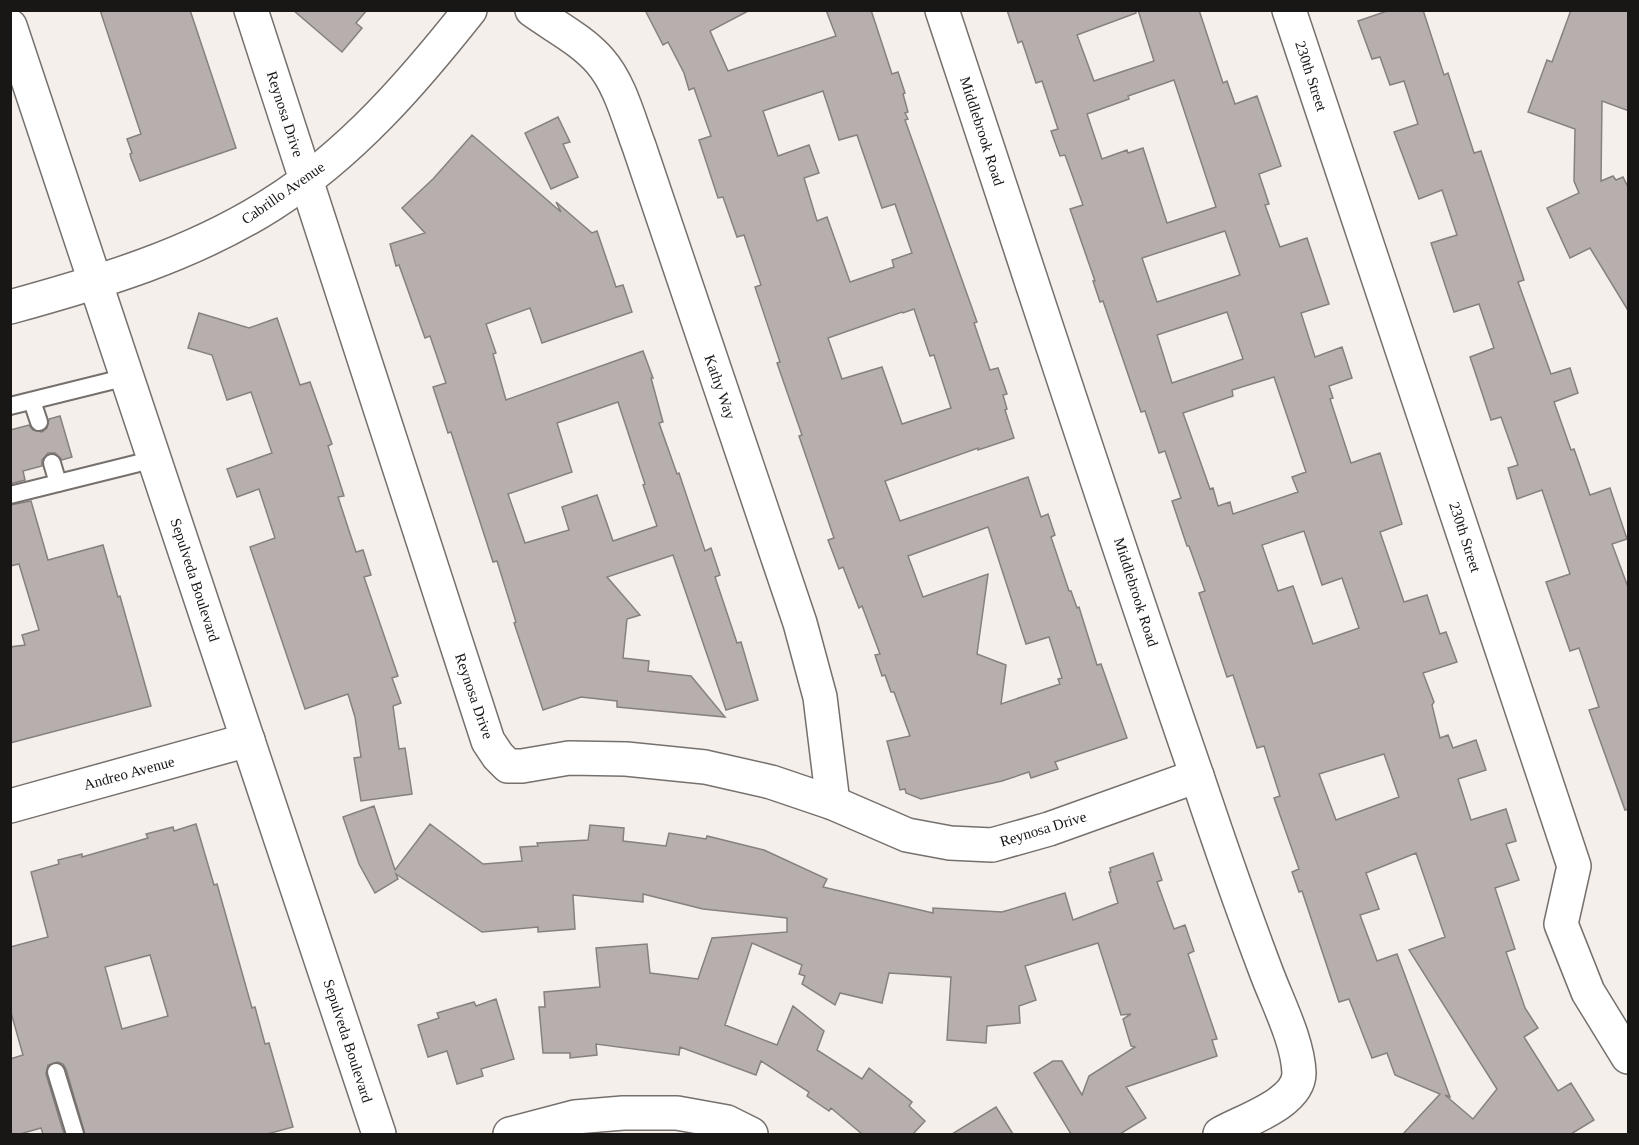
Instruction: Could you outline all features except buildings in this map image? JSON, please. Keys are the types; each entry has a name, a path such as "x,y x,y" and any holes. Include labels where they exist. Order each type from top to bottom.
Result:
{"street":[{"name":"Reynosa Drive","path":"251,10 488,741 508,766 522,766 569,758 626,759 705,767 771,782 833,803 907,835 950,843 992,845 1049,829 1197,776"},
{"name":"Cabrillo Avenue","path":"10,307 96,283 175,255 237,225 273,204 307,180 365,130 430,61 470,10"},
{"name":"Kathy Way","path":"532,10 600,60 619,91 800,623 820,697 833,803"},
{"name":"Middlebrook Road","path":"942,10 1197,776 1266,972 1292,1037 1299,1074 1295,1088 1284,1100 1220,1134"},
{"name":"230th Street","path":"1289,10 1574,866 1560,924 1588,992 1629,1057"},
{"name":"Sepulveda Boulevard","path":"10,26 378,1134"},
{"name":"Andreo Avenue","path":"10,806 248,740"},
{"path":"510,1134 575,1117 623,1113 677,1113 727,1122 751,1134"}],"lane":[{"path":"10,406 127,377"},
{"path":"32,401 39,422"},
{"path":"10,495 155,459"},
{"path":"52,463 58,483"},
{"path":"56,1072 75,1134"}]}
